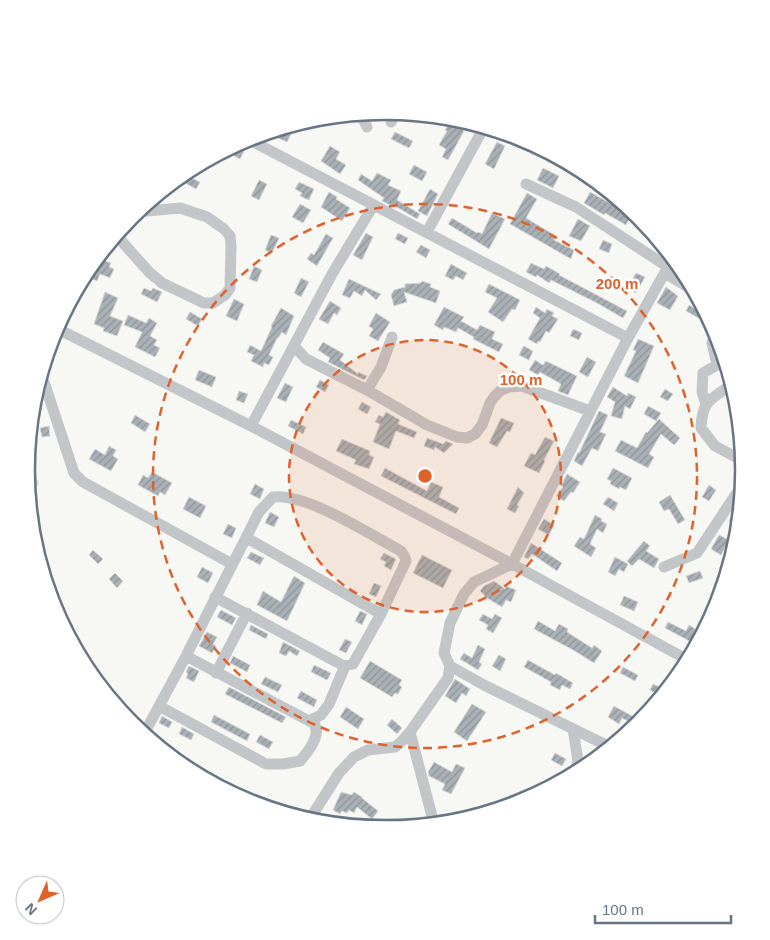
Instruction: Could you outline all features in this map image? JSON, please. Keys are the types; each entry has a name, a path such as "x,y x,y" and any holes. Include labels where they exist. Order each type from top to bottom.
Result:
{"street":[{"path":"364,121 367,127"},
{"path":"427,232 481,133"},
{"path":"259,144 373,206 427,232 628,338"},
{"path":"315,813 339,773 354,757 368,750 395,747 410,732 448,678 450,666 444,653 450,623 464,594 474,582 512,564 628,338 668,266 576,207 526,184"},
{"path":"251,426 332,274 373,206"},
{"path":"121,240 149,272 162,283 204,304 212,303 225,295 230,288 231,246 230,236 224,229 207,217 180,208 150,211"},
{"path":"64,332 251,426 512,564 681,656"},
{"path":"367,390 381,367 392,337"},
{"path":"294,346 306,360 367,390 427,425 457,437 467,438 475,434 482,425 494,397 508,387 522,386 590,411"},
{"path":"706,404 702,392 703,373 717,365 714,351"},
{"path":"45,386 74,473 83,482 232,564"},
{"path":"725,389 706,404 702,415 701,428 715,446 734,456"},
{"path":"148,727 186,656 215,597 232,564 247,538 259,512 272,497 295,498 318,507 401,551 406,561 381,614 353,664 345,666 215,597"},
{"path":"664,567 697,553 734,498"},
{"path":"247,538 381,614"},
{"path":"216,673 248,614"},
{"path":"159,706 266,764 300,761 308,752 318,732 317,727 186,656"},
{"path":"309,721 322,715 329,704 345,666"},
{"path":"450,666 484,685 603,744"},
{"path":"573,729 578,762"},
{"path":"410,732 432,817"}],"shaded area":[{"path":"35,480 39,481 36,489"}],"building":[{"path":"448,126 464,131 448,160 442,157 446,149 439,145 447,131 445,130"},
{"path":"395,132 413,141 409,148 391,139"},
{"path":"292,133 287,142 277,137"},
{"path":"497,142 505,146 494,169 485,164"},
{"path":"330,146 340,152 336,159 346,165 340,174 321,161"},
{"path":"243,150 244,151 240,159 232,155"},
{"path":"414,165 427,172 422,181 409,174"},
{"path":"543,168 559,176 553,188 537,180"},
{"path":"377,173 391,180 388,185 401,191 397,200 420,214 417,219 382,201 384,198 358,180 361,174 372,181"},
{"path":"192,178 200,182 196,189 185,183"},
{"path":"259,180 267,184 259,200 251,196"},
{"path":"299,182 314,189 309,200 300,196 302,193 295,189"},
{"path":"430,189 438,194 427,216 418,211"},
{"path":"329,192 350,208 342,221 321,207"},
{"path":"590,192 614,206 629,220 626,225 584,203"},
{"path":"527,193 537,199 526,218 556,236 554,240 574,250 571,259 510,224"},
{"path":"300,204 311,210 303,223 292,217"},
{"path":"492,213 505,219 489,249 448,224 452,218 482,234"},
{"path":"578,219 590,226 581,241 569,236"},
{"path":"366,233 373,237 362,260 353,255"},
{"path":"398,233 408,238 405,244 395,239"},
{"path":"326,234 333,238 317,266 307,259 311,253 314,255"},
{"path":"271,235 279,238 272,253 265,250"},
{"path":"603,240 612,244 609,253 599,249"},
{"path":"421,245 430,250 426,258 416,252"},
{"path":"104,261 111,263 109,267 114,269 110,278 100,274 97,281 92,279"},
{"path":"531,263 544,269 546,266 559,275 627,311 623,318 551,280 549,283 537,275 536,277 526,272"},
{"path":"451,264 467,273 463,280 456,276 453,280 445,276"},
{"path":"254,266 262,270 257,282 249,279"},
{"path":"636,273 645,277 636,293 628,288"},
{"path":"301,278 309,282 301,297 294,293"},
{"path":"349,279 381,294 376,300 365,290 362,296 354,291 350,298 342,295"},
{"path":"422,281 431,284 430,287 440,291 436,303 404,292 407,302 394,306 391,295 394,290 405,287 405,284 421,283"},
{"path":"489,284 520,300 515,310 512,309 503,322 488,312 497,298 485,292"},
{"path":"666,287 678,296 670,310 657,303"},
{"path":"144,288 151,291 153,288 162,292 157,302 141,294"},
{"path":"105,292 118,298 110,316 123,321 117,336 103,331 104,328 94,324"},
{"path":"234,299 244,304 237,321 226,316"},
{"path":"330,301 341,308 337,315 334,313 328,324 319,319"},
{"path":"689,305 695,309 701,319 686,311"},
{"path":"444,307 464,317 461,321 477,330 480,325 495,332 492,339 503,344 499,352 473,339 474,337 458,328 456,332 444,327 443,330 434,325"},
{"path":"536,307 545,313 547,309 554,313 552,316 558,319 549,333 546,331 537,344 528,339 540,318 533,313"},
{"path":"281,308 294,316 286,335 282,332 277,338 269,355 273,357 269,365 264,363 263,367 251,361 254,355 247,352 250,345 261,351"},
{"path":"190,312 202,319 198,326 186,319"},
{"path":"376,313 390,322 378,341 369,336 373,329 369,326"},
{"path":"128,315 146,323 149,318 157,323 150,336 157,340 154,345 160,348 155,357 135,347 142,332 124,325"},
{"path":"573,329 582,333 579,340 570,336"},
{"path":"638,339 654,346 638,383 624,376 636,351 633,350"},
{"path":"323,342 344,354 340,360 358,374 358,372 367,376 364,380 328,362 330,358 318,350"},
{"path":"524,346 533,351 529,360 519,355"},
{"path":"587,357 596,362 588,377 579,372"},
{"path":"535,360 543,365 546,361 577,376 568,395 558,391 561,384 540,372 538,375 529,370"},
{"path":"199,370 216,377 212,387 195,380"},
{"path":"320,380 329,385 325,392 316,387"},
{"path":"285,383 293,387 286,402 277,398"},
{"path":"613,387 627,396 628,393 636,397 630,409 625,406 622,419 611,416 615,402 607,397"},
{"path":"665,389 673,394 668,401 660,397"},
{"path":"239,391 248,394 244,403 236,400"},
{"path":"362,402 371,407 367,414 358,409"},
{"path":"648,406 661,413 656,421 644,414"},
{"path":"599,411 608,415 600,432 606,434 598,451 592,448 582,466 574,461"},
{"path":"386,412 400,420 398,424 417,432 414,438 396,431 389,449 373,442 380,424 375,422 379,415 383,417"},
{"path":"135,415 150,424 145,432 131,423"},
{"path":"501,418 514,423 510,432 507,431 497,447 489,443"},
{"path":"659,419 680,438 674,445 661,434 649,454 654,457 648,468 615,451 621,440 637,448 646,432"},
{"path":"291,420 306,427 303,434 288,426"},
{"path":"49,426 50,436 42,437 40,428"},
{"path":"545,437 554,441 539,473 524,466 531,453 535,455"},
{"path":"427,438 443,444 446,441 453,444 444,453 435,447 434,450 424,446"},
{"path":"342,439 370,451 369,455 374,457 369,469 354,464 356,460 336,451"},
{"path":"109,446 116,450 113,456 118,459 111,471 89,459 95,449 105,455"},
{"path":"385,468 427,491 431,482 443,487 439,497 459,508 456,514 381,476"},
{"path":"613,468 632,478 626,490 620,487 619,489 610,484 611,481 607,479"},
{"path":"152,472 172,483 165,495 160,492 158,496 138,485 143,475 148,478"},
{"path":"567,474 580,482 573,493 571,492 564,501 556,496 563,487 561,486"},
{"path":"255,484 264,489 260,499 250,494"},
{"path":"709,485 716,490 709,501 702,497"},
{"path":"518,487 524,493 515,513 507,509"},
{"path":"670,495 685,520 678,524 669,509 664,511 659,502"},
{"path":"189,497 206,506 200,518 183,509"},
{"path":"608,497 618,503 614,511 603,504"},
{"path":"270,512 279,517 274,527 265,523"},
{"path":"595,515 607,524 603,533 597,529 590,544 596,548 591,557 574,546 580,537 584,539"},
{"path":"544,519 554,525 549,535 538,529"},
{"path":"228,524 236,528 232,538 223,534"},
{"path":"719,535 728,539 721,555 711,549"},
{"path":"644,541 650,546 646,551 659,559 654,568 639,559 632,566 627,561"},
{"path":"531,543 562,563 557,571 532,554 528,559 524,557"},
{"path":"93,550 103,559 98,564 89,555"},
{"path":"251,552 264,558 260,565 247,558"},
{"path":"384,553 396,559 391,570 384,566 386,562 380,559"},
{"path":"422,555 452,570 443,588 413,573"},
{"path":"615,557 628,564 624,572 619,569 615,576 608,572"},
{"path":"202,567 213,573 208,583 197,577"},
{"path":"700,571 703,578 689,583 686,576"},
{"path":"115,573 123,581 117,588 109,579"},
{"path":"294,576 305,583 287,621 257,605 263,591 281,602"},
{"path":"494,581 505,589 506,586 516,590 511,602 506,600 502,607 487,598 480,591 484,586"},
{"path":"374,583 381,586 376,597 369,594"},
{"path":"624,596 638,602 634,611 620,605"},
{"path":"221,610 236,618 232,625 217,617"},
{"path":"360,611 367,614 362,625 355,621"},
{"path":"483,614 492,619 495,614 502,618 493,633 486,629 488,625 479,620"},
{"path":"538,621 555,631 559,624 568,629 567,632 592,648 594,645 602,651 594,663 534,629"},
{"path":"668,622 686,631 689,625 696,630 690,641 665,628"},
{"path":"251,625 268,634 266,639 249,630"},
{"path":"207,632 217,637 213,644 216,646 212,653 199,646"},
{"path":"345,639 352,642 346,653 339,650"},
{"path":"283,642 300,651 297,656 289,651 286,656 279,653"},
{"path":"478,645 485,649 479,662 482,664 478,670 460,659 464,653 472,658"},
{"path":"499,655 506,659 500,671 492,666"},
{"path":"233,656 250,665 247,672 230,663"},
{"path":"528,660 573,683 570,689 562,685 560,690 550,685 551,682 524,667"},
{"path":"370,661 402,680 399,685 402,687 398,694 395,693 392,697 360,678"},
{"path":"314,665 331,673 327,680 311,672"},
{"path":"189,666 199,671 194,682 186,678"},
{"path":"623,667 638,675 635,681 620,673"},
{"path":"265,677 282,685 278,692 261,684"},
{"path":"455,679 470,689 466,696 462,693 456,703 445,696"},
{"path":"653,684 660,687 655,693 650,690"},
{"path":"229,687 286,717 282,723 225,694"},
{"path":"301,691 317,700 314,707 297,698"},
{"path":"472,704 486,712 467,741 454,732"},
{"path":"614,706 633,716 628,721 622,718 619,724 608,717"},
{"path":"346,707 364,719 358,729 340,717"},
{"path":"214,715 250,734 247,741 211,722"},
{"path":"162,716 172,722 169,728 159,723"},
{"path":"392,719 402,728 397,734 387,725"},
{"path":"182,727 194,734 191,740 179,734"},
{"path":"260,735 273,742 269,749 256,742"},
{"path":"555,753 566,759 562,766 551,760"},
{"path":"434,762 452,772 456,764 465,768 451,794 442,790 445,784 429,776 428,772"},
{"path":"341,792 352,795 354,792 378,811 372,819 357,807 354,813 349,810 347,813 342,811 340,814 333,810"}]}
